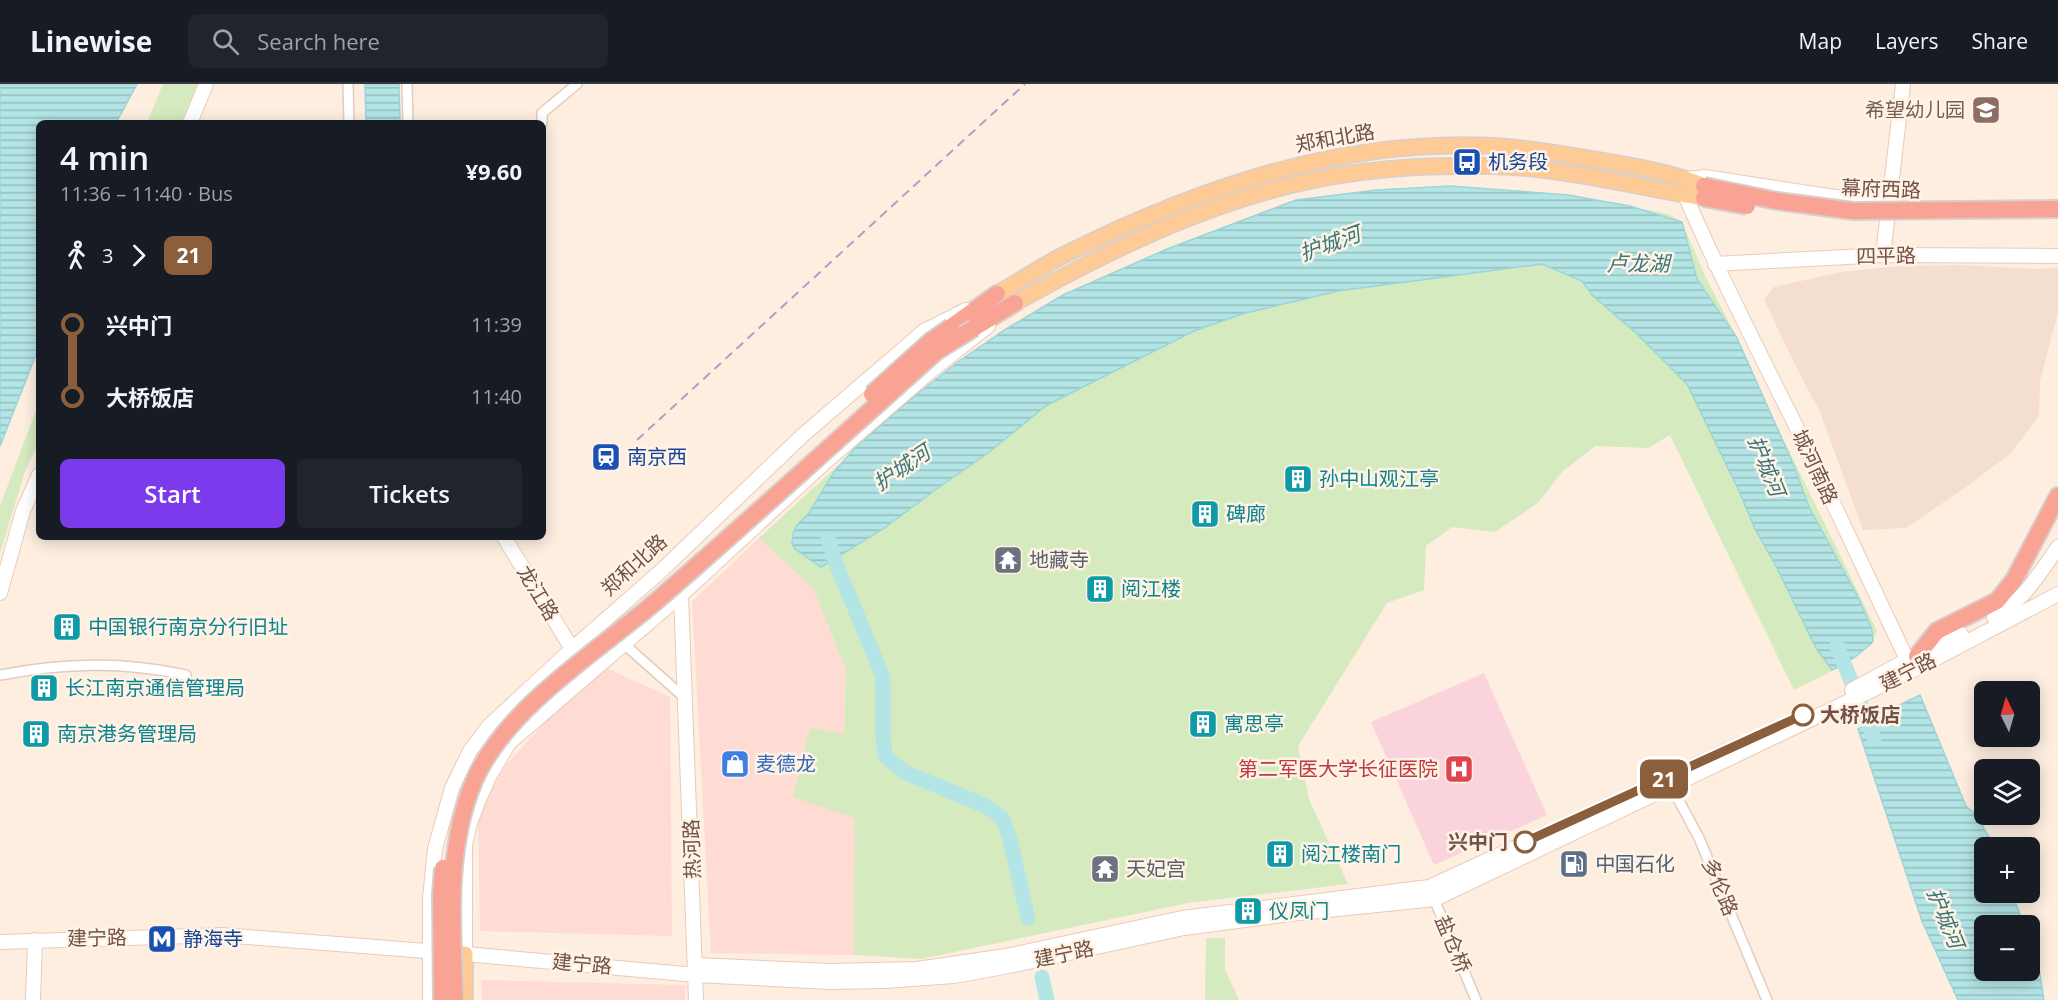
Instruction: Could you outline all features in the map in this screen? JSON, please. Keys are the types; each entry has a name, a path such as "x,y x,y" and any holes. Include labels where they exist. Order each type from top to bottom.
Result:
{"highway":[{"name":"幕府西路","path":"1704,192 1853,211 2058,209"},
{"name":"幕府西路","path":"1704,192 1776,211 1852,221 2058,220"},
{"name":"郑和北路","path":"442,1000 441,895 447,834 454,805 476,754 517,707 655,592 931,341 997,294"},
{"name":"郑和北路","path":"454,1000 453,864 458,836 475,780 504,734 553,685 657,600 937,351 1015,303"},
{"path":"1909,663 1937,631 1997,601 2014,580 2058,496"}],"main road":[{"path":"191,120 206,84"},
{"path":"1883,255 1903,84"},
{"name":"郑和北路","path":"430,1000 430,898 435,849 452,789 470,751 489,726 572,649 661,571 803,435 924,330 997,294 1070,251 1184,201 1251,177 1320,160 1383,151 1444,146 1495,146 1587,159 1687,179 1704,192"},
{"name":"郑和北路","path":"465,954 465,845 470,823 489,777 509,743 681,595 822,465 932,369 981,333 1015,303 1078,268 1189,217 1269,190 1323,178 1383,170 1493,166 1546,170 1599,178 1685,195 1704,192"},
{"path":"1687,179 1705,177 1835,197 1890,200"},
{"name":"城河南路","path":"1685,195 1715,264 1909,663"},
{"name":"四平路","path":"1715,264 1883,255 2058,256"},
{"path":"0,593 23,510 36,482"},
{"name":"龙江路","path":"506,540 572,649"},
{"name":"建宁路","path":"0,942 222,935 830,982 918,980 1009,966 1184,928 1432,893 1838,702 2007,610 2035,580 2058,547"},
{"path":"661,571 681,595"},
{"name":"建宁路","path":"1909,663 2058,594"},
{"name":"热河路","path":"681,595 696,1000"},
{"path":"33,1000 35,940"},
{"path":"465,954 465,1000"}],"street":[{"path":"348,84 349,120"},
{"path":"407,84 408,120"},
{"path":"542,120 542,113 577,84"},
{"path":"572,649 624,644 686,699"},
{"path":"0,675 38,668 99,664 153,668 186,675"},
{"name":"多伦路","path":"1669,782 1699,838 1767,1000"},
{"name":"盐仓桥","path":"1432,893 1476,1000"}],"shaded area":[{"path":"1900,266 2058,268 2058,313 2040,381 2039,416 2010,454 1906,528 1863,530 1820,412 1764,300 1774,287 1841,272"},
{"path":"759,538 813,588 846,670 844,734 855,818 854,955 711,953 692,602"},
{"path":"604,667 670,697 672,936 480,931 478,812 506,765 548,719"},
{"name":"第二军医大学长征医院","path":"1484,673 1547,815 1434,865 1371,722"},
{"path":"482,980 685,985 685,1000 482,1000"}],"green space":[{"path":"163,84 197,84 185,120 148,120"},
{"path":"1451,186 1568,195 1668,214 1682,222 1706,278 1877,631 1871,641 1853,659 1794,690 1670,435 1648,448 1595,446 1562,472 1538,503 1495,532 1452,527 1426,546 1424,590 1387,603 1298,746 1309,799 1348,884 1188,903 921,959 854,955 855,818 793,797 810,728 844,734 846,670 813,588 759,538 906,403 955,364 1006,329 1063,295 1167,249 1296,200 1377,190"},
{"path":"36,411 36,448 25,471 0,553 0,506"},
{"path":"1206,938 1225,938 1225,969 1239,1000 1205,1000"}],"water":[{"path":"0,84 137,84 118,120 36,120 36,355 0,446"},
{"path":"365,84 399,84 400,120 366,120"},
{"name":"卢龙湖","path":"1451,186 1568,195 1630,206 1682,222 1697,279 1737,338 1794,466 1809,507 1859,599 1872,630 1873,642 1854,658 1832,670 1816,648 1776,566 1755,529 1687,384 1636,333 1593,296 1582,281 1542,264 1338,291 1242,314 1194,331 1047,405 988,453 883,529 821,567 795,549 792,544 797,525 809,513 834,472 854,449 955,364 1006,329 1063,295 1167,249 1296,200 1377,190"},
{"path":"1920,695 1966,806 1974,813 1974,825 1982,825 1989,837 1974,837 1974,903 2016,903 2020,915 1974,915 1974,981 2040,981 2040,975 2044,1000 1958,1000 1922,921 1858,729 1866,725 1864,722"}],"waterway":[{"name":"护城河","path":"828,539 883,677 883,741 886,757 904,772 986,806 1003,819 1028,918"},
{"name":"护城河","path":"1837,646 1874,738"},
{"path":"1042,977 1047,1000"}],"railway":[{"path":"637,440 1025,84"}],"bus line":[{"name":"21","path":"1525,842 1803,715"}],"place":[{"name":"希望幼儿园","path":"1986,110"},
{"name":"机务段","path":"1467,162"},
{"name":"南京西","path":"606,457"},
{"name":"孙中山观江亭","path":"1298,479"},
{"name":"碑廊","path":"1205,514"},
{"name":"地藏寺","path":"1008,560"},
{"name":"阅江楼","path":"1100,589"},
{"name":"中国银行南京分行旧址","path":"67,627"},
{"name":"长江南京通信管理局","path":"44,688"},
{"name":"大桥饭店","path":"1803,715"},
{"name":"寓思亭","path":"1203,724"},
{"name":"南京港务管理局","path":"36,734"},
{"name":"麦德龙","path":"735,764"},
{"name":"第二军医大学长征医院","path":"1459,769"},
{"name":"兴中门","path":"1525,842"},
{"name":"阅江楼南门","path":"1280,854"},
{"name":"中国石化","path":"1574,864"},
{"name":"天妃宫","path":"1105,869"},
{"name":"仪凤门","path":"1248,911"},
{"name":"静海寺","path":"162,939"}]}
